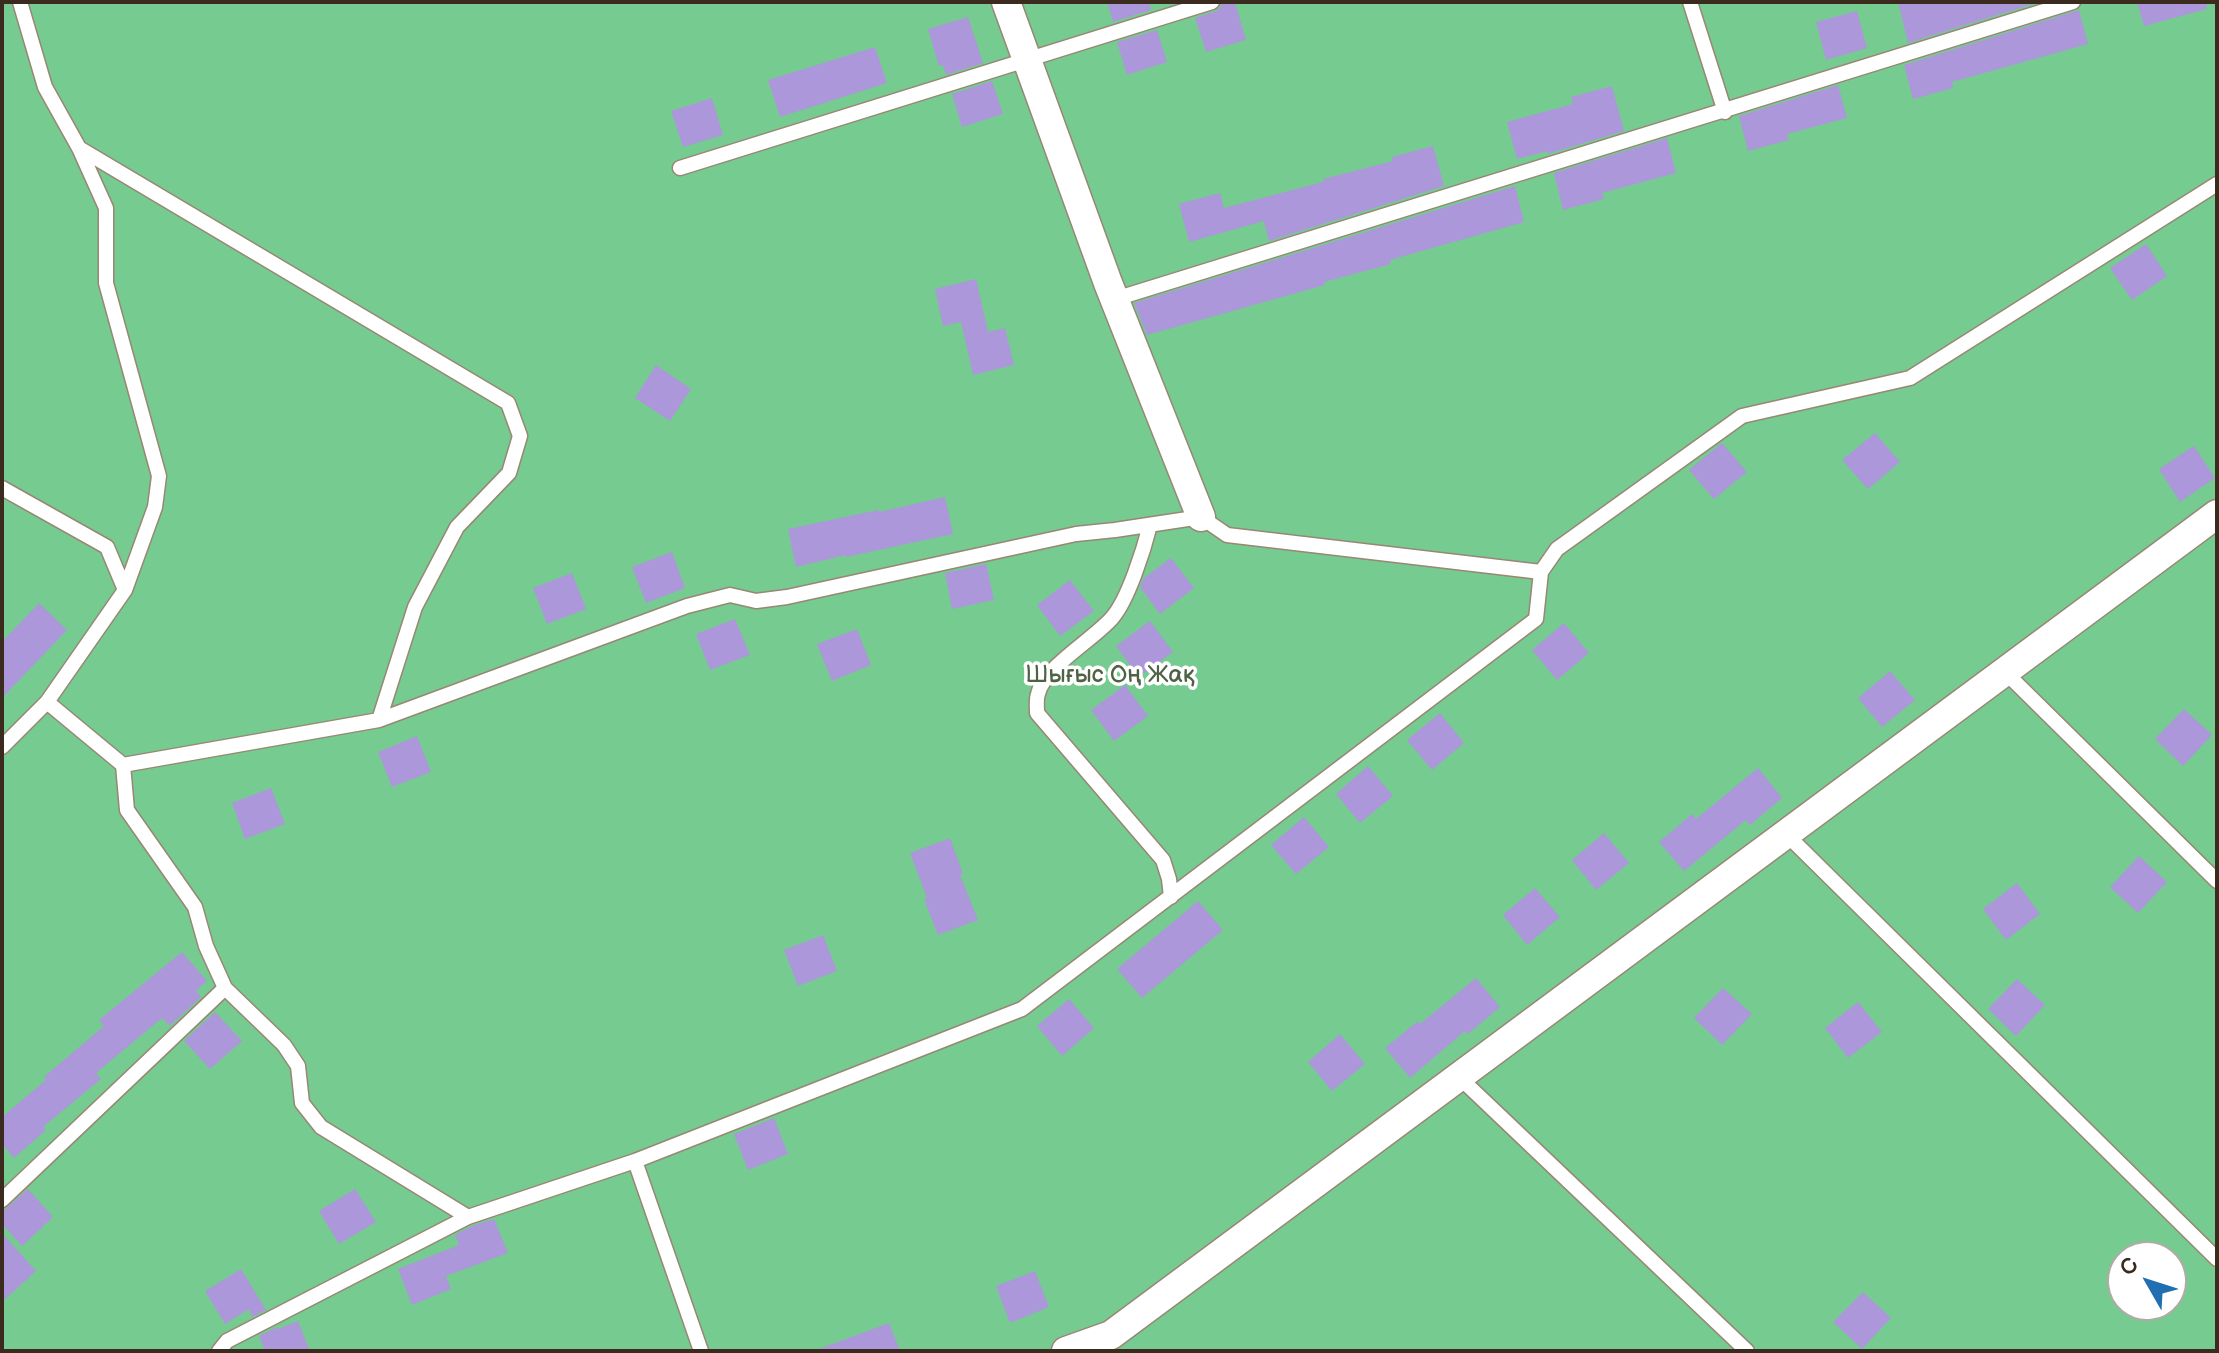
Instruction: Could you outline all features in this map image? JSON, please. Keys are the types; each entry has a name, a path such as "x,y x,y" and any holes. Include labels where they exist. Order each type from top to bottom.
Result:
{"street":[{"path":"1006,2 1115,299 1201,517"},
{"path":"1066,1351 1111,1335 2217,514"}],"lane":[{"path":"2,747 47,702 125,590 155,507 159,476 106,283 106,208 79,148 45,87 20,2"},
{"path":"680,168 1212,2"},
{"path":"1690,2 1725,112"},
{"path":"1115,299 2073,2"},
{"path":"79,148 508,403 520,436 509,473 457,527 415,607 379,720"},
{"path":"219,1351 227,1341 468,1217 635,1161 1022,1009 1536,619 1541,572 1557,549 1742,416 1910,378 2217,184"},
{"path":"2,488 107,547 125,590"},
{"path":"123,765 379,720 687,606 730,595 756,601 787,597 1076,534 1201,517 1227,535 1541,572"},
{"path":"1150,525 1143,552 1113,617 1046,677 1037,694 1037,713 1163,860 1171,897"},
{"path":"2005,672 2217,881"},
{"path":"47,702 123,765 127,810 195,907 206,946 225,988 284,1045 298,1066 302,1103 321,1127 468,1217"},
{"path":"1786,834 2217,1259"},
{"path":"2,1200 225,988"},
{"path":"1459,1077 1747,1351"},
{"path":"635,1161 701,1351"}],"green space":[{"name":"Шығыс Оң Жақ","path":"2,2 2217,2 2217,1351 2,1351"}],"building":[{"path":"1107,2 1149,2 1151,10 1113,22"},
{"path":"1222,2 1235,2 1246,40 1206,52 1195,18 1216,11"},
{"path":"1898,2 2039,2 1908,43"},
{"path":"2137,2 2206,2 2207,9 2144,26"},
{"path":"2079,10 2088,44 1952,82 1953,88 1913,99 1904,65"},
{"path":"1857,11 1867,48 1826,60 1816,22"},
{"path":"968,17 983,63 946,75 943,65 939,66 928,29"},
{"path":"1157,30 1167,62 1127,75 1117,42"},
{"path":"875,47 887,83 780,117 768,80"},
{"path":"992,81 1003,114 962,127 952,94"},
{"path":"1838,85 1847,118 1787,134 1789,140 1748,151 1739,116"},
{"path":"1612,86 1624,131 1548,154 1548,151 1517,159 1507,122 1573,104 1571,97"},
{"path":"712,98 723,135 683,147 671,111"},
{"path":"1667,138 1676,173 1602,193 1604,199 1563,210 1554,173"},
{"path":"1433,146 1444,186 1269,241 1264,221 1189,242 1179,204 1220,193 1224,208 1323,182 1323,179 1393,161 1392,157"},
{"path":"1515,186 1524,222 1390,260 1391,264 1324,282 1325,285 1147,335 1134,303"},
{"path":"2146,244 2167,276 2132,300 2110,268"},
{"path":"976,279 988,332 1005,328 1014,365 973,375 961,322 943,326 935,289"},
{"path":"656,365 691,389 670,421 635,398"},
{"path":"1875,433 1900,462 1868,489 1842,460"},
{"path":"1722,443 1747,472 1714,499 1689,470"},
{"path":"2194,446 2215,478 2180,502 2159,469"},
{"path":"945,497 953,534 796,567 788,529"},
{"path":"672,552 685,588 646,603 632,567"},
{"path":"1171,558 1194,588 1160,614 1140,587 1144,578"},
{"path":"986,564 994,600 952,609 945,573"},
{"path":"572,573 586,609 547,624 533,588"},
{"path":"1070,580 1094,611 1060,636 1037,605"},
{"path":"39,603 67,630 2,698 2,642"},
{"path":"735,619 750,655 710,670 696,634"},
{"path":"1150,621 1173,652 1139,677 1116,646"},
{"path":"1564,623 1589,653 1557,680 1532,650"},
{"path":"857,629 871,665 832,681 817,644"},
{"path":"1890,671 1915,700 1882,727 1858,698"},
{"path":"1125,685 1148,716 1114,741 1091,710"},
{"path":"2184,709 2212,735 2183,766 2155,739"},
{"path":"1440,713 1464,743 1432,770 1407,740"},
{"path":"417,736 431,772 392,787 378,752"},
{"path":"1368,766 1393,796 1360,823 1336,794"},
{"path":"1758,768 1782,798 1750,825 1746,820 1684,871 1659,842 1692,814 1696,819"},
{"path":"271,788 285,824 245,839 232,803"},
{"path":"1304,817 1329,847 1296,874 1271,845"},
{"path":"1604,833 1629,863 1596,890 1572,860"},
{"path":"950,838 963,874 960,875 978,920 938,935 910,853"},
{"path":"2139,856 2167,882 2138,913 2110,887"},
{"path":"2017,883 2040,914 2006,940 1983,909"},
{"path":"1535,888 1560,917 1527,945 1503,915"},
{"path":"1198,901 1223,930 1142,998 1117,969"},
{"path":"823,935 837,971 798,986 784,950"},
{"path":"182,952 207,981 196,991 201,997 170,1026 162,1018 96,1073 101,1079 43,1127 46,1130 14,1158 2,1144 2,1117 104,1026 99,1020"},
{"path":"1476,978 1500,1007 1468,1034 1465,1031 1410,1078 1385,1048"},
{"path":"2017,979 2045,1005 2016,1036 1988,1009"},
{"path":"1723,988 1752,1014 1722,1045 1694,1018"},
{"path":"1069,999 1094,1028 1062,1056 1037,1026"},
{"path":"1858,1002 1882,1032 1848,1058 1825,1028"},
{"path":"215,1012 242,1041 210,1069 184,1041"},
{"path":"1340,1034 1365,1064 1332,1091 1308,1062"},
{"path":"774,1118 788,1154 748,1170 734,1134"},
{"path":"28,1189 53,1217 22,1246 2,1224 2,1212"},
{"path":"355,1189 376,1222 339,1244 319,1211"},
{"path":"494,1219 508,1253 446,1276 451,1289 412,1305 398,1269 459,1245 455,1235"},
{"path":"2,1233 36,1271 2,1302"},
{"path":"241,1269 266,1310 252,1317 249,1309 225,1324 205,1291"},
{"path":"1035,1271 1049,1307 1010,1323 996,1286"},
{"path":"1863,1292 1891,1318 1862,1349 1833,1322"},
{"path":"298,1321 310,1351 265,1351 259,1336"},
{"path":"889,1323 900,1351 819,1349"}]}
